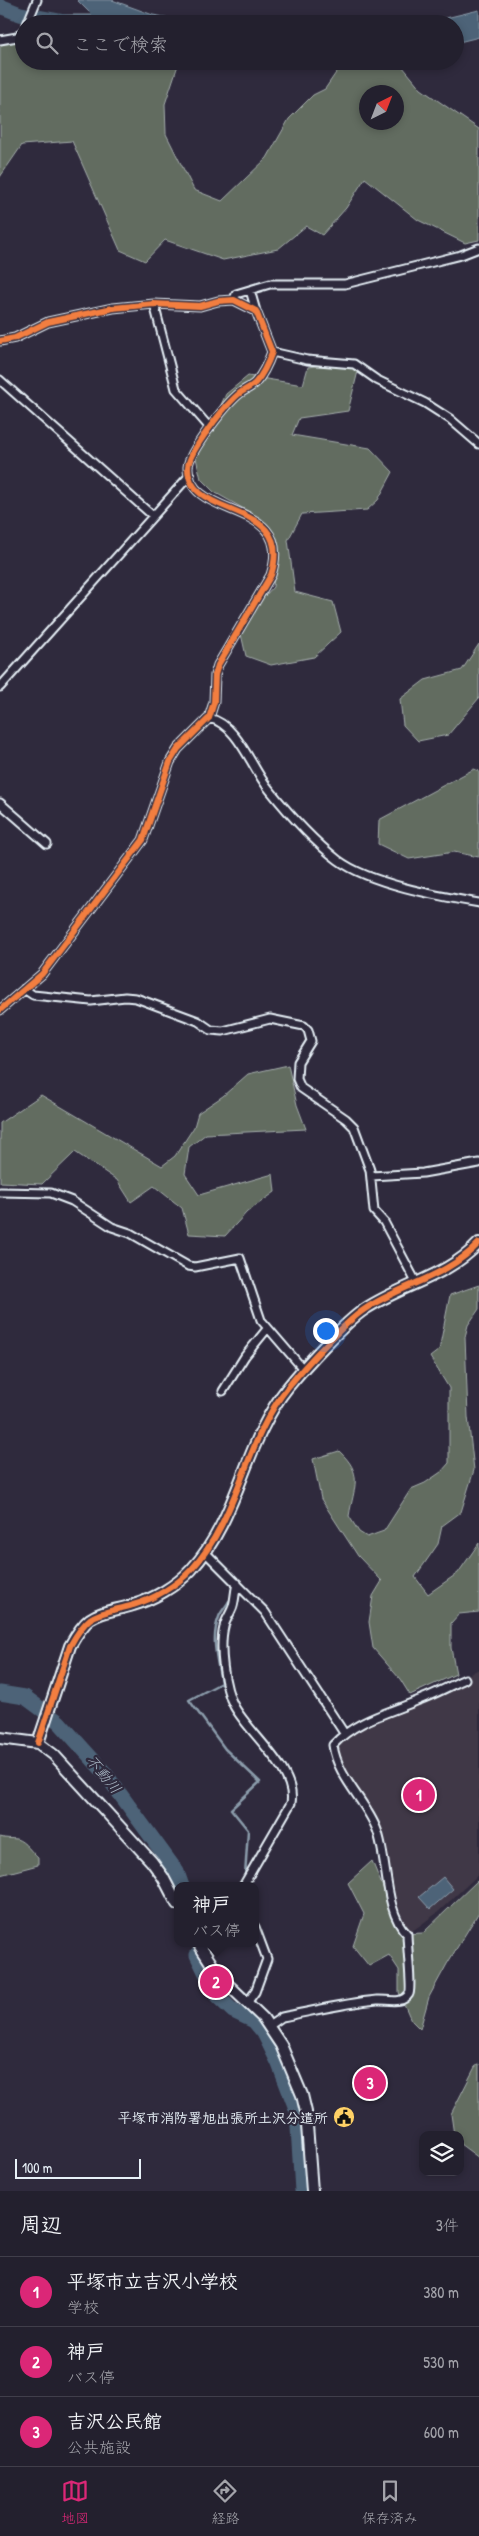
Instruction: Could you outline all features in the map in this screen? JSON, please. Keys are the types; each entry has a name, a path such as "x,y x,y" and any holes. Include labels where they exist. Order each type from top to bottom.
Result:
{"street":[{"path":"31,15 37,0"},
{"path":"0,40 15,37"},
{"path":"234,300 236,294 280,283 345,284 461,255 479,248"},
{"path":"0,1010 42,974 59,954 143,840 170,762 178,749 209,718 214,702 215,675 218,665 271,575 275,561 275,550 265,529 251,517 208,498 198,490 188,467 197,444 240,393 255,384 264,372 272,352 250,290"},
{"path":"0,340 15,338 48,322 113,308 154,304 200,306 218,301 234,300 256,311"},
{"path":"154,304 176,389 210,428"},
{"path":"272,352 307,360 354,364 377,380 425,403 450,418 479,444"},
{"path":"0,380 153,516"},
{"path":"0,688 190,475"},
{"path":"209,718 218,720 226,728 239,743 258,776 270,791 303,828 339,860 375,878 479,903"},
{"path":"0,803 47,844"},
{"path":"24,989 33,995 91,1001 125,997 136,998 198,1021 211,1030 223,1031 270,1019 304,1026 308,1030 311,1041 298,1062 297,1079 300,1088 346,1119 354,1127 371,1176 374,1211 384,1222 417,1284"},
{"path":"371,1176 423,1173 479,1163"},
{"path":"0,1192 51,1192 72,1201 112,1227 130,1233 188,1266 195,1267 240,1258 256,1310 267,1329 304,1370"},
{"path":"38,1744 70,1646 90,1619 108,1610 142,1602 170,1588 190,1571 205,1552 229,1509 258,1436 288,1386 364,1310 452,1267 479,1243"},
{"path":"224,1391 245,1356 267,1329"},
{"path":"205,1552 265,1612 344,1733"},
{"path":"237,1583 233,1606 224,1625 221,1643 228,1689 234,1706 279,1765 293,1792 291,1803 245,1882"},
{"path":"270,2026 282,2017 376,2000 404,1999 412,1988 407,1966 407,1934 401,1929 395,1914 377,1830 334,1754 333,1744 344,1733 370,1718 420,1700 466,1678"},
{"path":"0,1738 38,1744 68,1769 152,1862 163,1876 174,1898"},
{"path":"247,2003 255,1992 267,1959 259,1937"},
{"path":"201,1947 220,1977 270,2026 281,2045 302,2095 308,2126 312,2191"}],"shaded area":[{"path":"15,35 15,70 176,70 165,104 166,134 194,190 222,201 267,158 289,119 313,95 325,89 338,70 405,70 421,89 479,129 479,240 465,243 418,220 365,178 346,208 322,235 306,226 278,249 223,260 165,240 145,261 120,250 72,141 22,145 0,177 0,39"},
{"path":"345,362 358,371 348,411 299,418 292,435 370,448 393,472 378,500 367,510 302,514 288,540 295,592 333,602 341,632 314,657 271,665 246,656 239,625 273,587 277,538 262,519 214,492 201,479 196,458 226,394 248,376 303,385 308,367"},
{"path":"479,644 479,698 448,735 418,741 403,725 400,699 425,680 462,670"},
{"path":"474,769 479,771 479,857 454,852 409,859 378,844 379,820"},
{"path":"288,1065 297,1105 306,1129 206,1134 189,1147 185,1174 199,1195 273,1174 275,1192 247,1212 225,1236 189,1234 182,1208 154,1186 131,1202 117,1180 75,1152 42,1184 0,1182 0,1123 41,1095 162,1166 175,1156 194,1127 198,1113 223,1096 248,1074"},
{"path":"479,1285 479,1309 468,1325 465,1337 468,1417 474,1470 461,1512 442,1526 438,1544 415,1577 428,1594 458,1573 479,1543 479,1612 459,1614 451,1623 451,1648 456,1674 410,1695 400,1679 373,1648 369,1622 373,1596 382,1581 358,1556 321,1499 313,1459 339,1451 347,1459 352,1467 355,1481 349,1516 359,1532 367,1537 384,1531 411,1489 425,1483 441,1472 449,1463 449,1388 430,1357 439,1350 450,1295"},
{"path":"479,1669 479,1874 437,1913 408,1934 396,1899 380,1829 339,1761 337,1749 350,1732 377,1719 426,1701 468,1681 466,1676"},
{"path":"0,1837 16,1839 22,1842 38,1858 38,1865 0,1875"},
{"path":"372,1861 402,1934 423,1933 477,1881 479,1888 479,1912 429,1997 420,2029 411,2020 399,1992 399,1970 389,1955 369,1966 353,1946 364,1914 348,1883"},
{"path":"479,2064 479,2158 464,2147 464,2131 453,2131 451,2114 475,2067"}],"water":[{"path":"77,0 112,0 153,15 92,15"},
{"path":"0,6 62,15 26,15"},
{"path":"479,10 479,37 464,41 464,15 458,15"},
{"path":"443,1877 453,1889 430,1909 419,1897"}],"waterway":[{"path":"0,6 26,15"},
{"path":"229,1601 220,1615 215,1634 221,1683 189,1700 225,1749 260,1782 231,1809 248,1830 245,1876"},
{"name":"不動川","path":"0,1693 25,1697 59,1722 104,1772 177,1872 181,1882"},
{"name":"不動川","path":"197,1955 217,1996 233,2011 254,2021 264,2033 279,2064 297,2111 302,2191"}],"cycle path":[{"path":"0,341 15,338 48,322 113,308 154,304 200,306 218,301 234,300 256,311 272,352 267,364 256,382 234,398 201,439 188,467 192,484 204,496 255,521 268,533 275,550 271,575 218,665 215,675 214,702 209,718 178,749 170,762 143,840 42,974 0,1010"},
{"path":"38,1743 70,1646 78,1632 95,1616 128,1607 157,1596 172,1587 191,1570 207,1549 220,1527 261,1431 273,1409 304,1368 336,1334 365,1309 379,1300 453,1264 479,1243"}],"place":[{"name":"平塚市立吉沢小学校","path":"419,1795"},
{"name":"神戸","path":"216,1982"},
{"name":"吉沢公民館","path":"370,2083"},
{"name":"平塚市消防署旭出張所土沢分遣所","path":"344,2117"}]}
